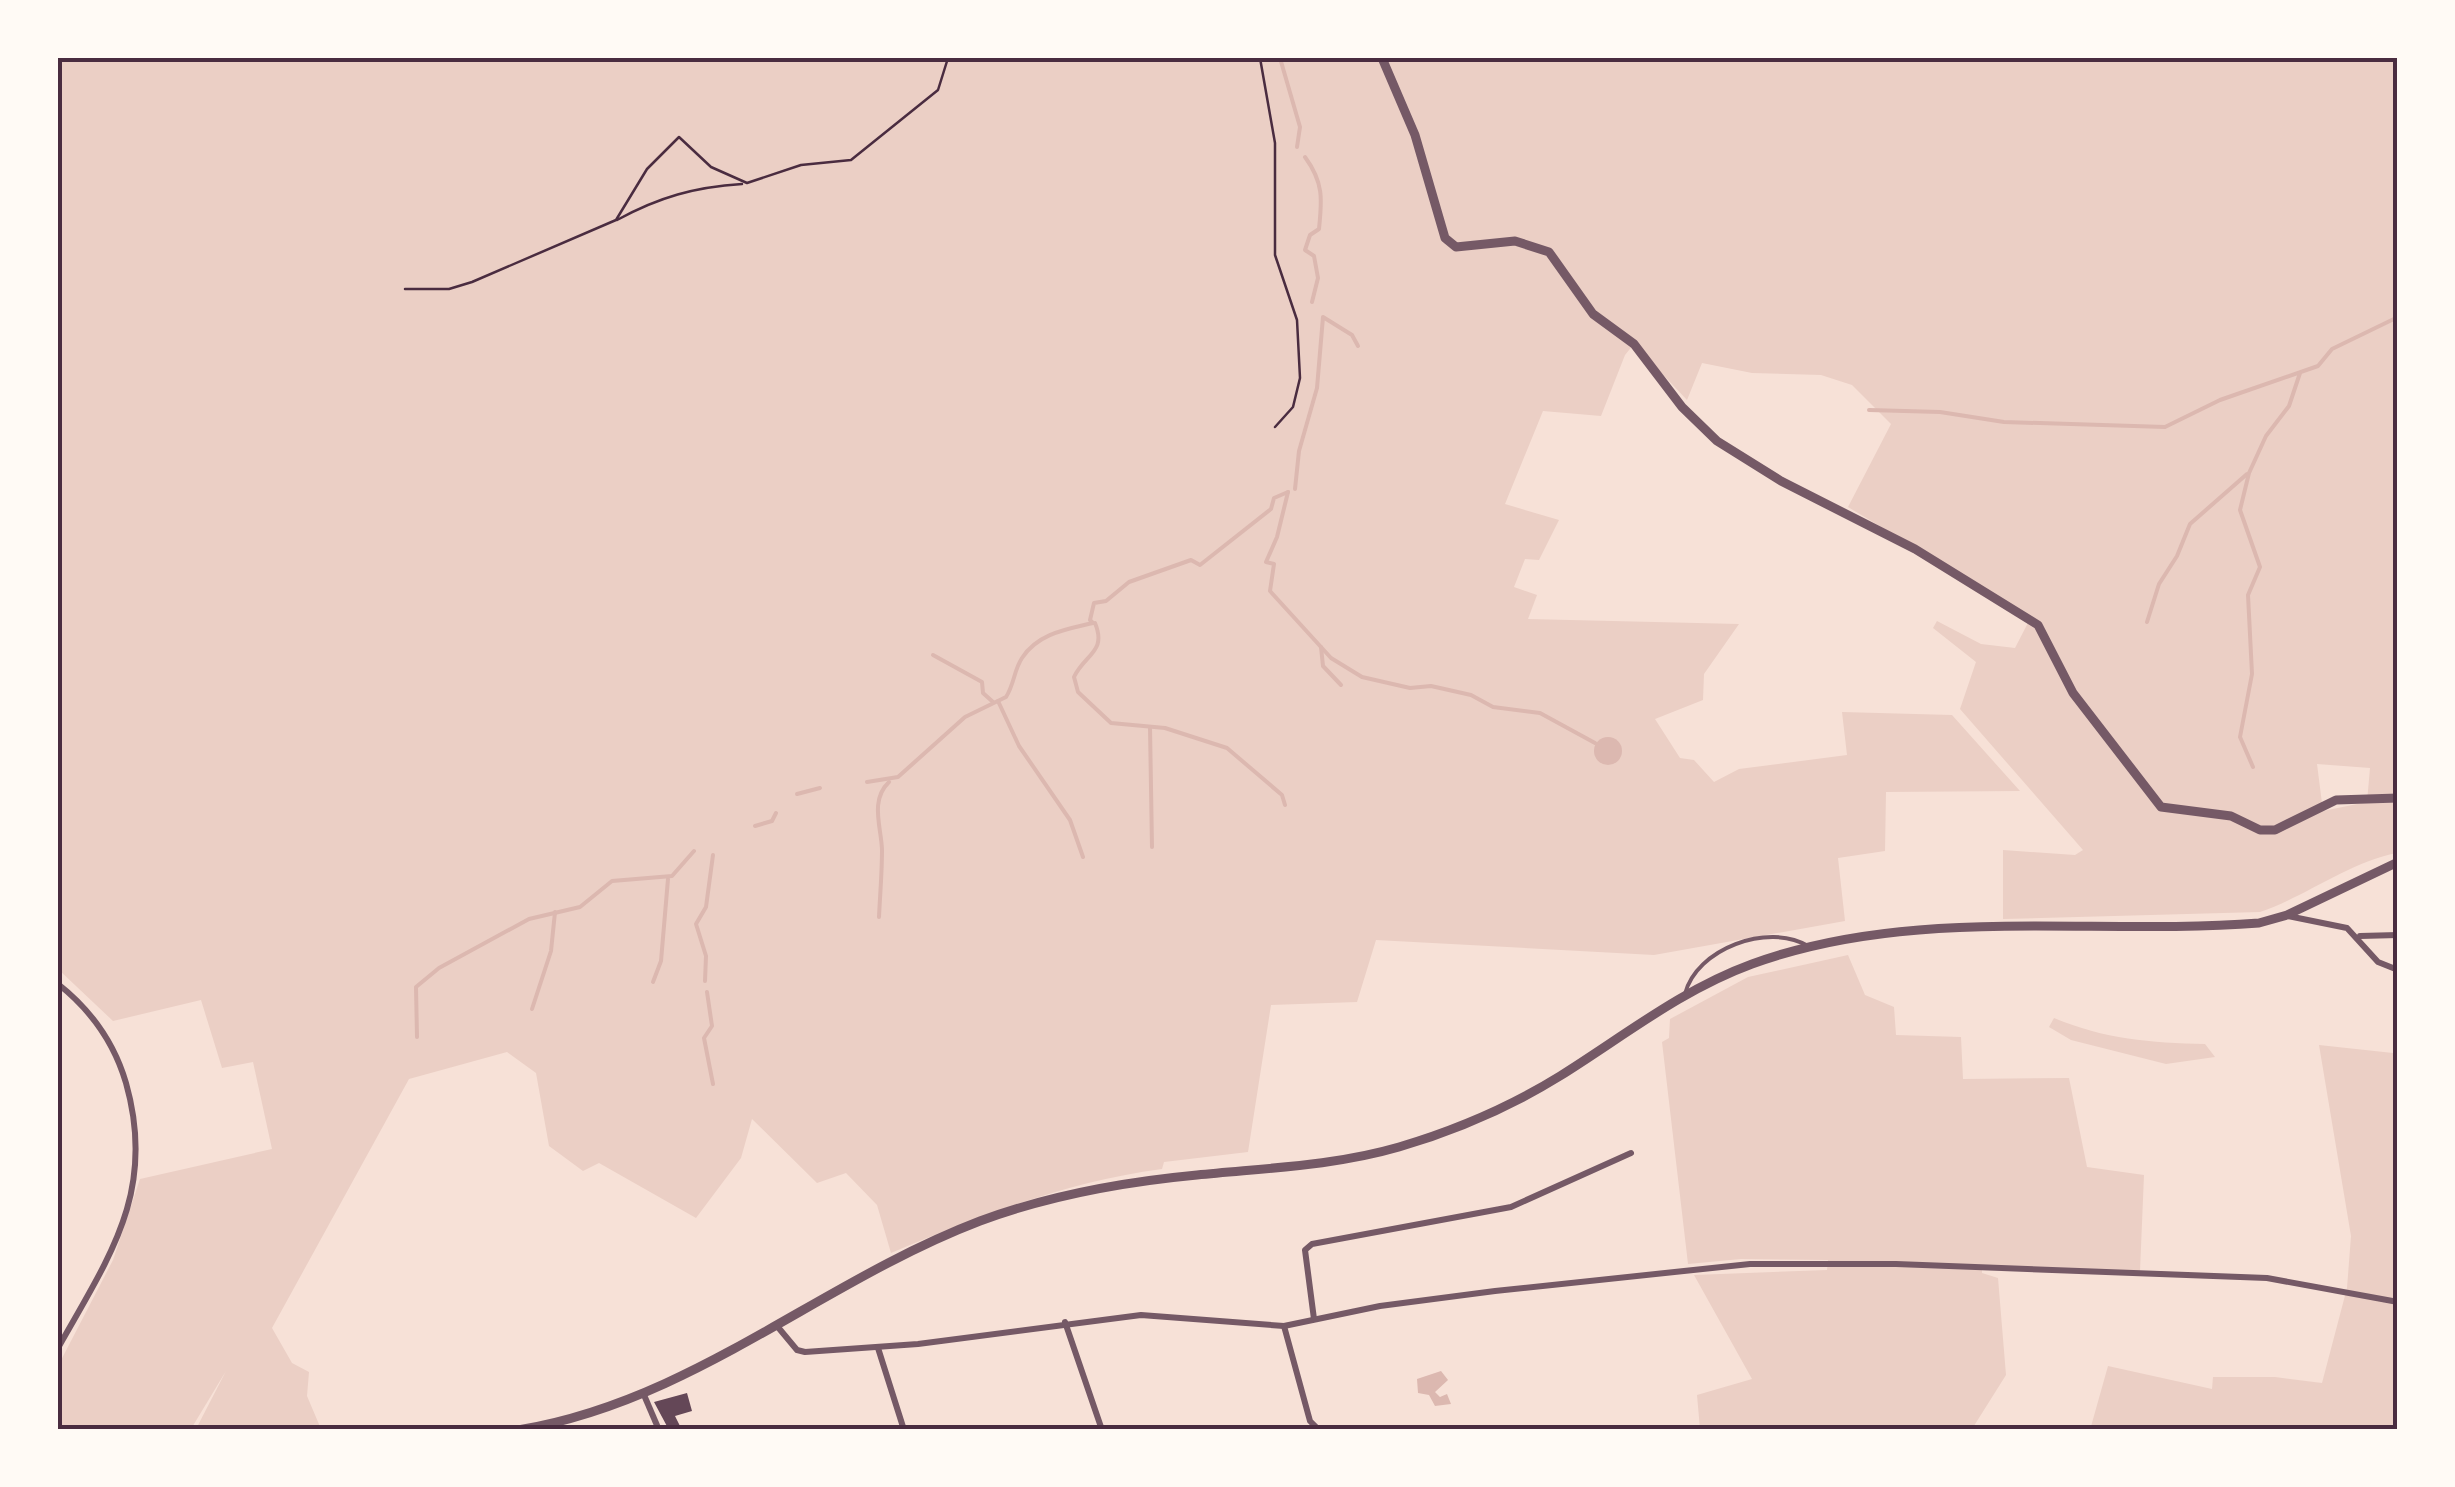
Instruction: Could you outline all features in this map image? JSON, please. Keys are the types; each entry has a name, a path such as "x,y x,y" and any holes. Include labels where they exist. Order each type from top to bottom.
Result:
{"street":[{"path":"1382,58 1415,135 1444,238 1468,248 1515,240 1549,252 1593,314 1634,344 1682,407 1717,442 1781,481 1915,549 2038,625 2073,693 2161,807 2230,816 2260,830 2274,830 2336,800 2398,798"},
{"path":"518,1430 575,1419 644,1394 728,1355 920,1246 1043,1201 1148,1180 1324,1162 1444,1133 1534,1092 1685,994 1749,965 1808,946 1908,931 2240,924 2286,915 2398,862"},
{"path":"2286,915 2302,922 2330,922 2358,934 2398,935"},
{"path":"2358,934 2378,962 2398,970"},
{"path":"58,984 85,1007 116,1054 133,1108 139,1152 130,1199 111,1252 58,1348"},
{"path":"1314,1319 1305,1250 1312,1244 1512,1207 1631,1153"},
{"path":"777,1326 797,1350 804,1352 878,1348 1066,1322 1158,1314 1284,1326 1605,1277 1781,1264 2267,1278 2398,1302"},
{"path":"1066,1322 1102,1430"},
{"path":"1284,1326 1310,1421 1318,1430"},
{"path":"878,1348 904,1430"},
{"path":"644,1394 659,1430"},
{"path":"1306,1430 1310,1421"}],"lane":[{"path":"1685,994 1694,970 1717,953 1773,939 1798,940 1808,946"}],"path":[{"path":"405,289 449,290 472,282 654,200 695,187 747,183 802,165 851,160 938,90 948,58"},
{"path":"1260,58 1276,143 1275,255 1297,320 1300,378 1293,407 1275,427"},
{"path":"616,220 647,169 680,137 711,166 747,183"}],"shaded area":[{"path":"58,58 2397,58 2397,853 2362,864 2260,912 2003,919 2003,850 2075,855 2083,850 1960,709 1976,662 1933,628 1937,621 1981,644 2015,648 2031,617 1848,507 1891,424 1852,385 1821,375 1752,373 1702,363 1687,400 1634,344 1625,355 1601,416 1543,411 1505,504 1559,520 1539,560 1525,559 1514,587 1537,595 1528,619 1739,624 1704,674 1703,700 1655,719 1680,758 1694,760 1714,782 1739,769 1847,755 1842,712 1952,715 2020,791 1886,792 1885,851 1838,858 1845,921 1654,955 1376,940 1357,1002 1271,1005 1248,1152 1164,1162 1162,1169 1091,1182 990,1214 891,1253 877,1205 846,1173 817,1183 752,1119 741,1158 696,1218 599,1163 583,1171 549,1146 536,1073 507,1052 409,1079 272,1328 292,1363 309,1372 307,1396 321,1429 196,1429 226,1371 191,1429 58,1429 58,1366 113,1260 140,1179 272,1149 253,1062 222,1068 201,1000 113,1021 58,969","holes":["2317,764 2370,768 2367,802 2323,811"]},
{"path":"1608,737 1618,741 1622,751 1618,761 1608,765 1598,761 1594,751 1598,741"},
{"path":"1848,955 1865,995 1894,1007 1896,1035 1961,1037 1963,1079 2069,1078 2087,1167 2144,1175 2140,1271 1982,1266 1982,1273 1998,1278 2006,1375 1972,1429 1700,1429 1697,1395 1752,1379 1694,1275 1827,1270 1828,1260 1741,1259 1688,1264 1662,1042 1669,1038 1670,1019 1748,977"},
{"path":"2054,1018 2128,1038 2205,1044 2215,1057 2166,1064 2071,1040 2049,1027"},
{"path":"2394,1036 2397,1429 2090,1430 2108,1366 2212,1389 2213,1377 2275,1377 2322,1383 2347,1288 2351,1236 2319,1045 2393,1053"},
{"path":"1441,1371 1448,1380 1435,1392 1440,1397 1447,1394 1451,1404 1435,1406 1429,1395 1418,1393 1417,1379"}],"building":[{"path":"687,1393 692,1411 675,1416 682,1430 669,1430 654,1402"}],"waterway":[{"path":"1280,58 1300,127 1297,147"},
{"path":"1305,157 1316,175 1321,200 1319,229 1310,235 1305,250 1314,256 1318,278 1312,302"},
{"path":"1295,489 1299,451 1317,388 1323,317 1352,335 1358,346"},
{"path":"1869,410 1940,412 2004,422 2165,427 2220,400 2318,366 2332,349 2398,317"},
{"path":"2253,767 2240,737 2252,674 2248,595 2260,567 2240,510 2249,473 2266,436 2289,406 2300,373"},
{"path":"2147,622 2159,584 2177,556 2190,524 2247,474"},
{"path":"1288,492 1266,562 1274,564 1270,591 1331,658 1362,677 1410,688 1431,686 1471,695 1493,707 1540,713 1595,743"},
{"path":"867,782 898,777 965,717 1006,697 1019,663 1029,650 1054,633 1093,623 1090,620 1094,603 1106,601 1129,582 1191,560 1200,565 1271,509 1274,498 1288,492"},
{"path":"1095,623 1097,647 1074,677 1078,692 1111,723 1165,728 1227,748 1282,795 1285,805"},
{"path":"1321,647 1323,666 1341,685"},
{"path":"933,655 982,682 983,693 993,702"},
{"path":"998,701 1019,746 1070,820 1083,857"},
{"path":"1150,727 1152,847"},
{"path":"879,917 882,851 878,806 889,782"},
{"path":"797,794 820,788"},
{"path":"755,826 772,821 776,813"},
{"path":"417,1037 416,987 439,968 529,919 580,907 612,881 672,876 694,851"},
{"path":"705,981 706,956 696,924 706,907 713,855"},
{"path":"653,982 661,961 668,879"},
{"path":"532,1009 551,951 555,912"},
{"path":"707,992 712,1026 704,1038 713,1084"}]}
